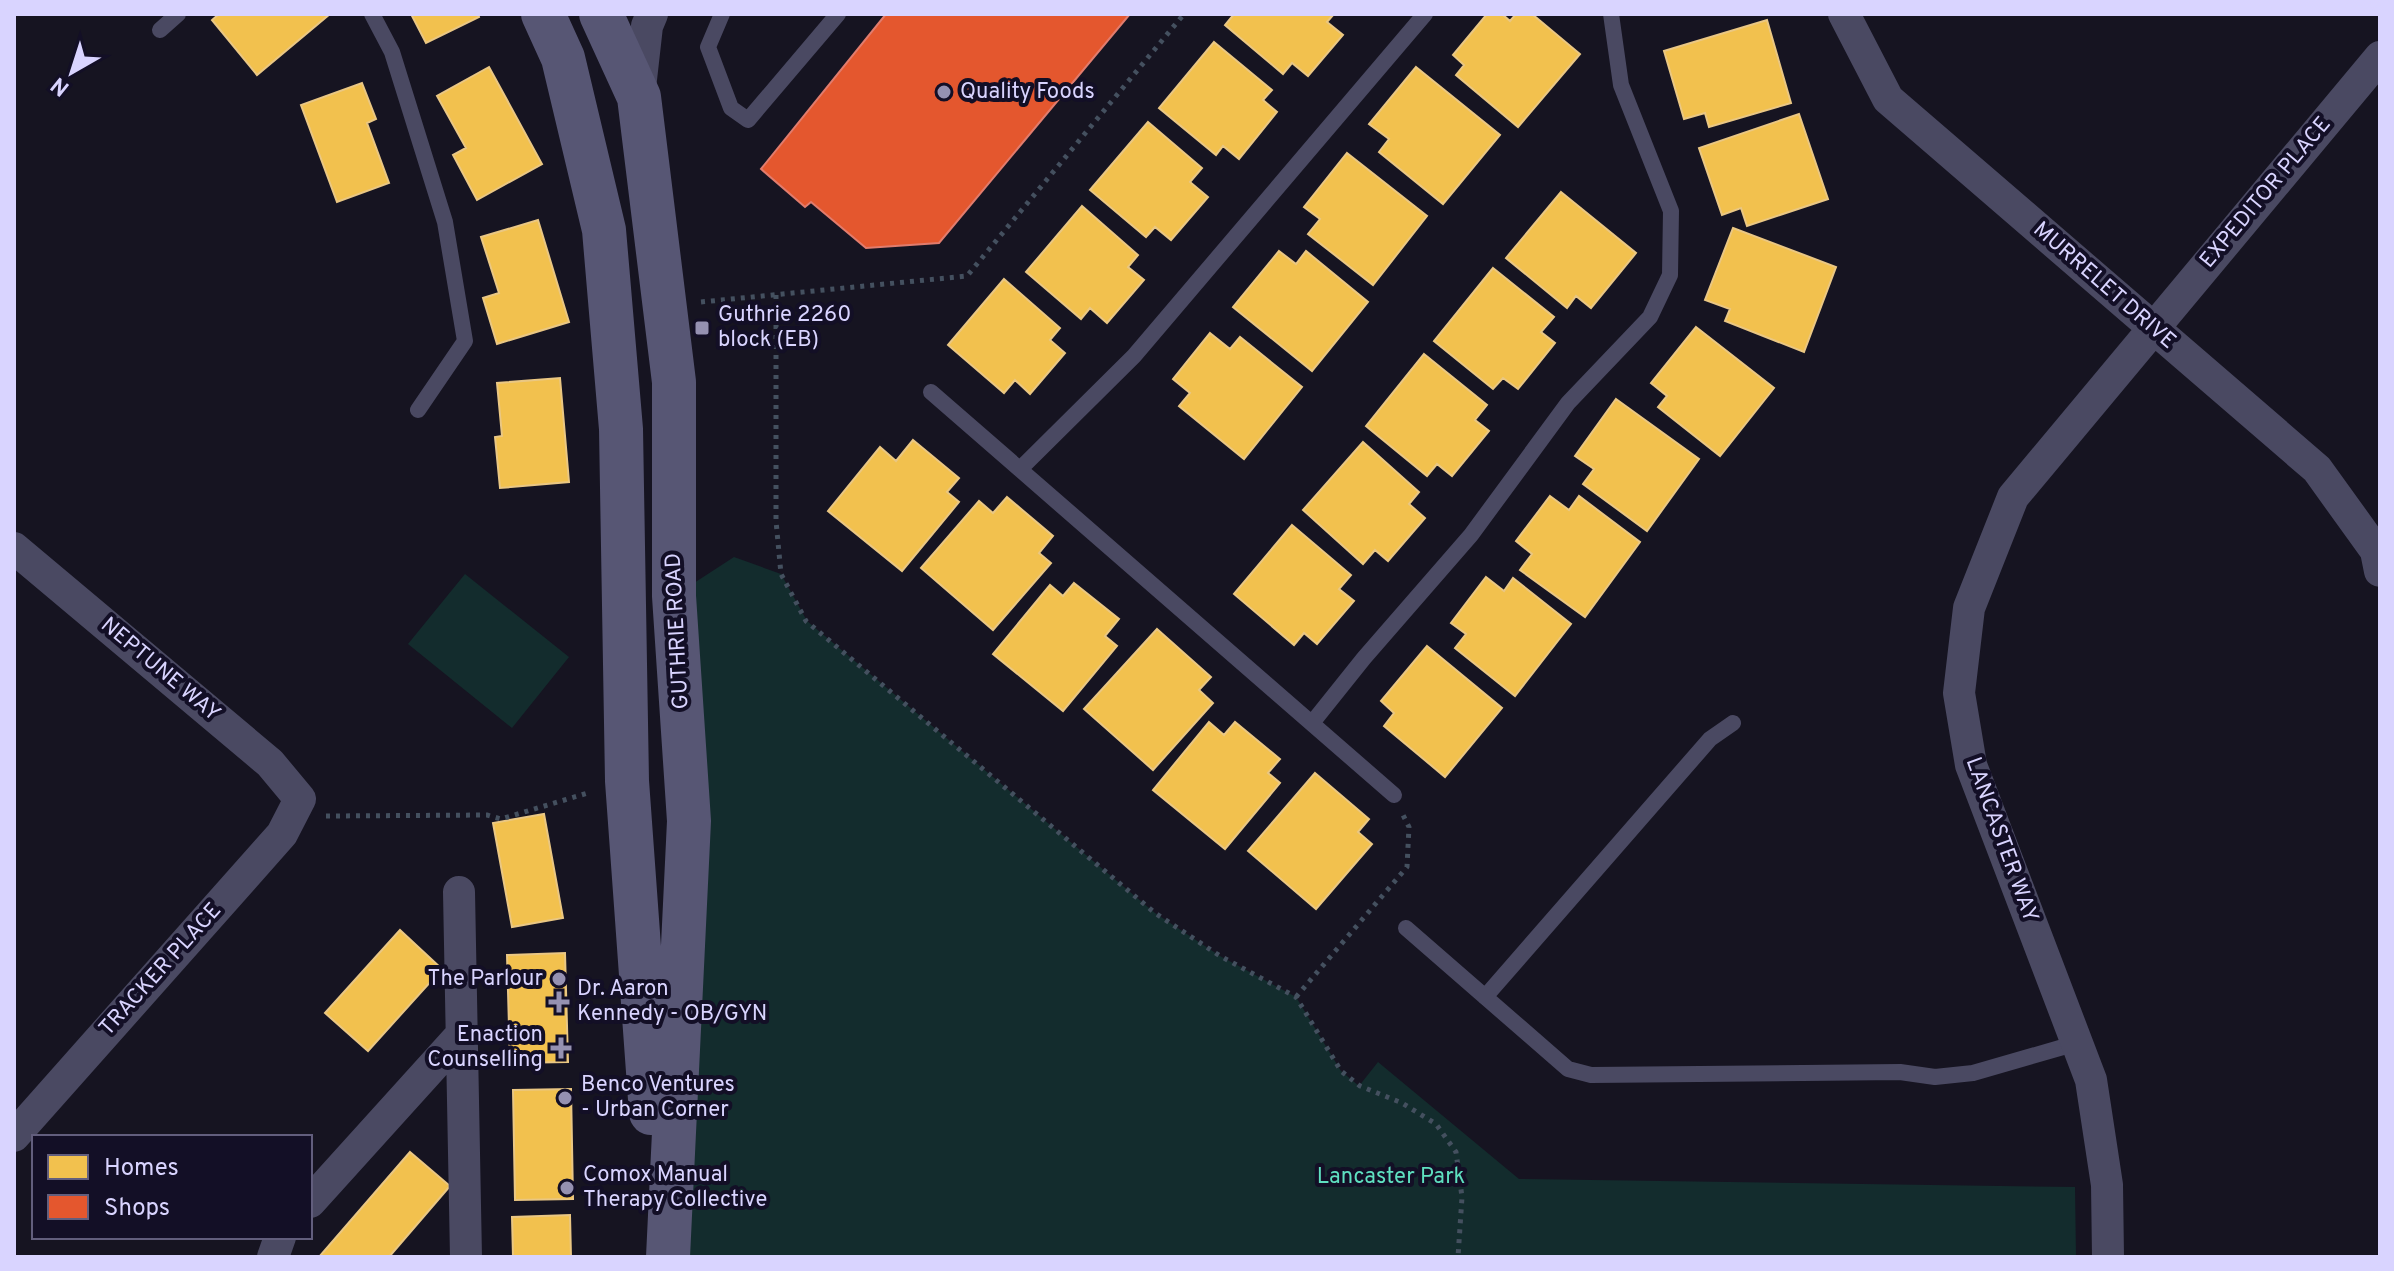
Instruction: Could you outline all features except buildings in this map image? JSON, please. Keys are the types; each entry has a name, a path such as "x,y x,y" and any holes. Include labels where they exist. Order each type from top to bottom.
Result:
{"main road":[{"path":"543,14 563,58 604,230 621,429 627,781 662,1257"},
{"name":"GUTHRIE ROAD","path":"601,14 639,97 674,382 674,596 689,821 668,1257"}],"street":[{"path":"639,97 647,26 652,14"},
{"name":"MURRELET DRIVE","path":"1844,14 1888,99 2317,469 2379,557"},
{"name":"EXPEDITOR PLACE","path":"2153,328 2380,57"},
{"name":"LANCASTER WAY","path":"2108,1257 2104,1170 2091,1080 1971,765 1959,693 1969,608 2013,497 2153,328"},
{"name":"NEPTUNE WAY","path":"18,560 270,763 300,799"},
{"name":"TRACKER PLACE","path":"14,1136 282,834 300,799"},
{"path":"459,892 466,1257"},
{"path":"312,1200 461,1035"}],"lane":[{"path":"160,30 178,14"},
{"path":"372,14 392,52 445,222 465,341 418,410"},
{"path":"722,14 708,47 731,108 748,120 838,14"},
{"path":"1020,469 1134,356 1425,14"},
{"path":"1312,723 1471,535 1568,403 1650,317 1670,275 1671,211 1621,85 1611,14"},
{"path":"931,392 1394,795"},
{"path":"1485,997 1710,739 1733,723"},
{"path":"1406,928 1568,1069 1591,1075 1900,1072 1935,1077 1973,1073 2077,1043"}],"path":[{"path":"664,305 967,276 1184,14"},
{"path":"776,295 776,521 781,574 806,621 1155,913 1220,956 1296,997 1341,1071 1360,1086 1402,1103 1436,1124 1456,1152 1462,1197 1458,1257"},
{"path":"300,799 325,816 487,815 501,819 627,781"},
{"path":"1296,997 1407,867 1409,827 1394,795"}],"green space":[{"name":"Lancaster Park","path":"734,557 781,574 807,621 1155,913 1220,956 1296,997 1341,1071 1359,1086 1378,1062 1519,1179 2075,1187 2076,1257 668,1257 674,596"},
{"path":"465,574 569,657 512,728 408,644"}],"place":[{"name":"Quality Foods","path":"944,92"},
{"name":"Guthrie 2260 block (EB)","path":"702,328"},
{"name":"The Parlour","path":"559,979"},
{"name":"Dr. Aaron Kennedy - OB/GYN","path":"559,1002"},
{"name":"Enaction Counselling","path":"561,1048"},
{"name":"Benco Ventures - Urban Corner","path":"565,1098"},
{"name":"Comox Manual Therapy Collective","path":"567,1188"}]}
